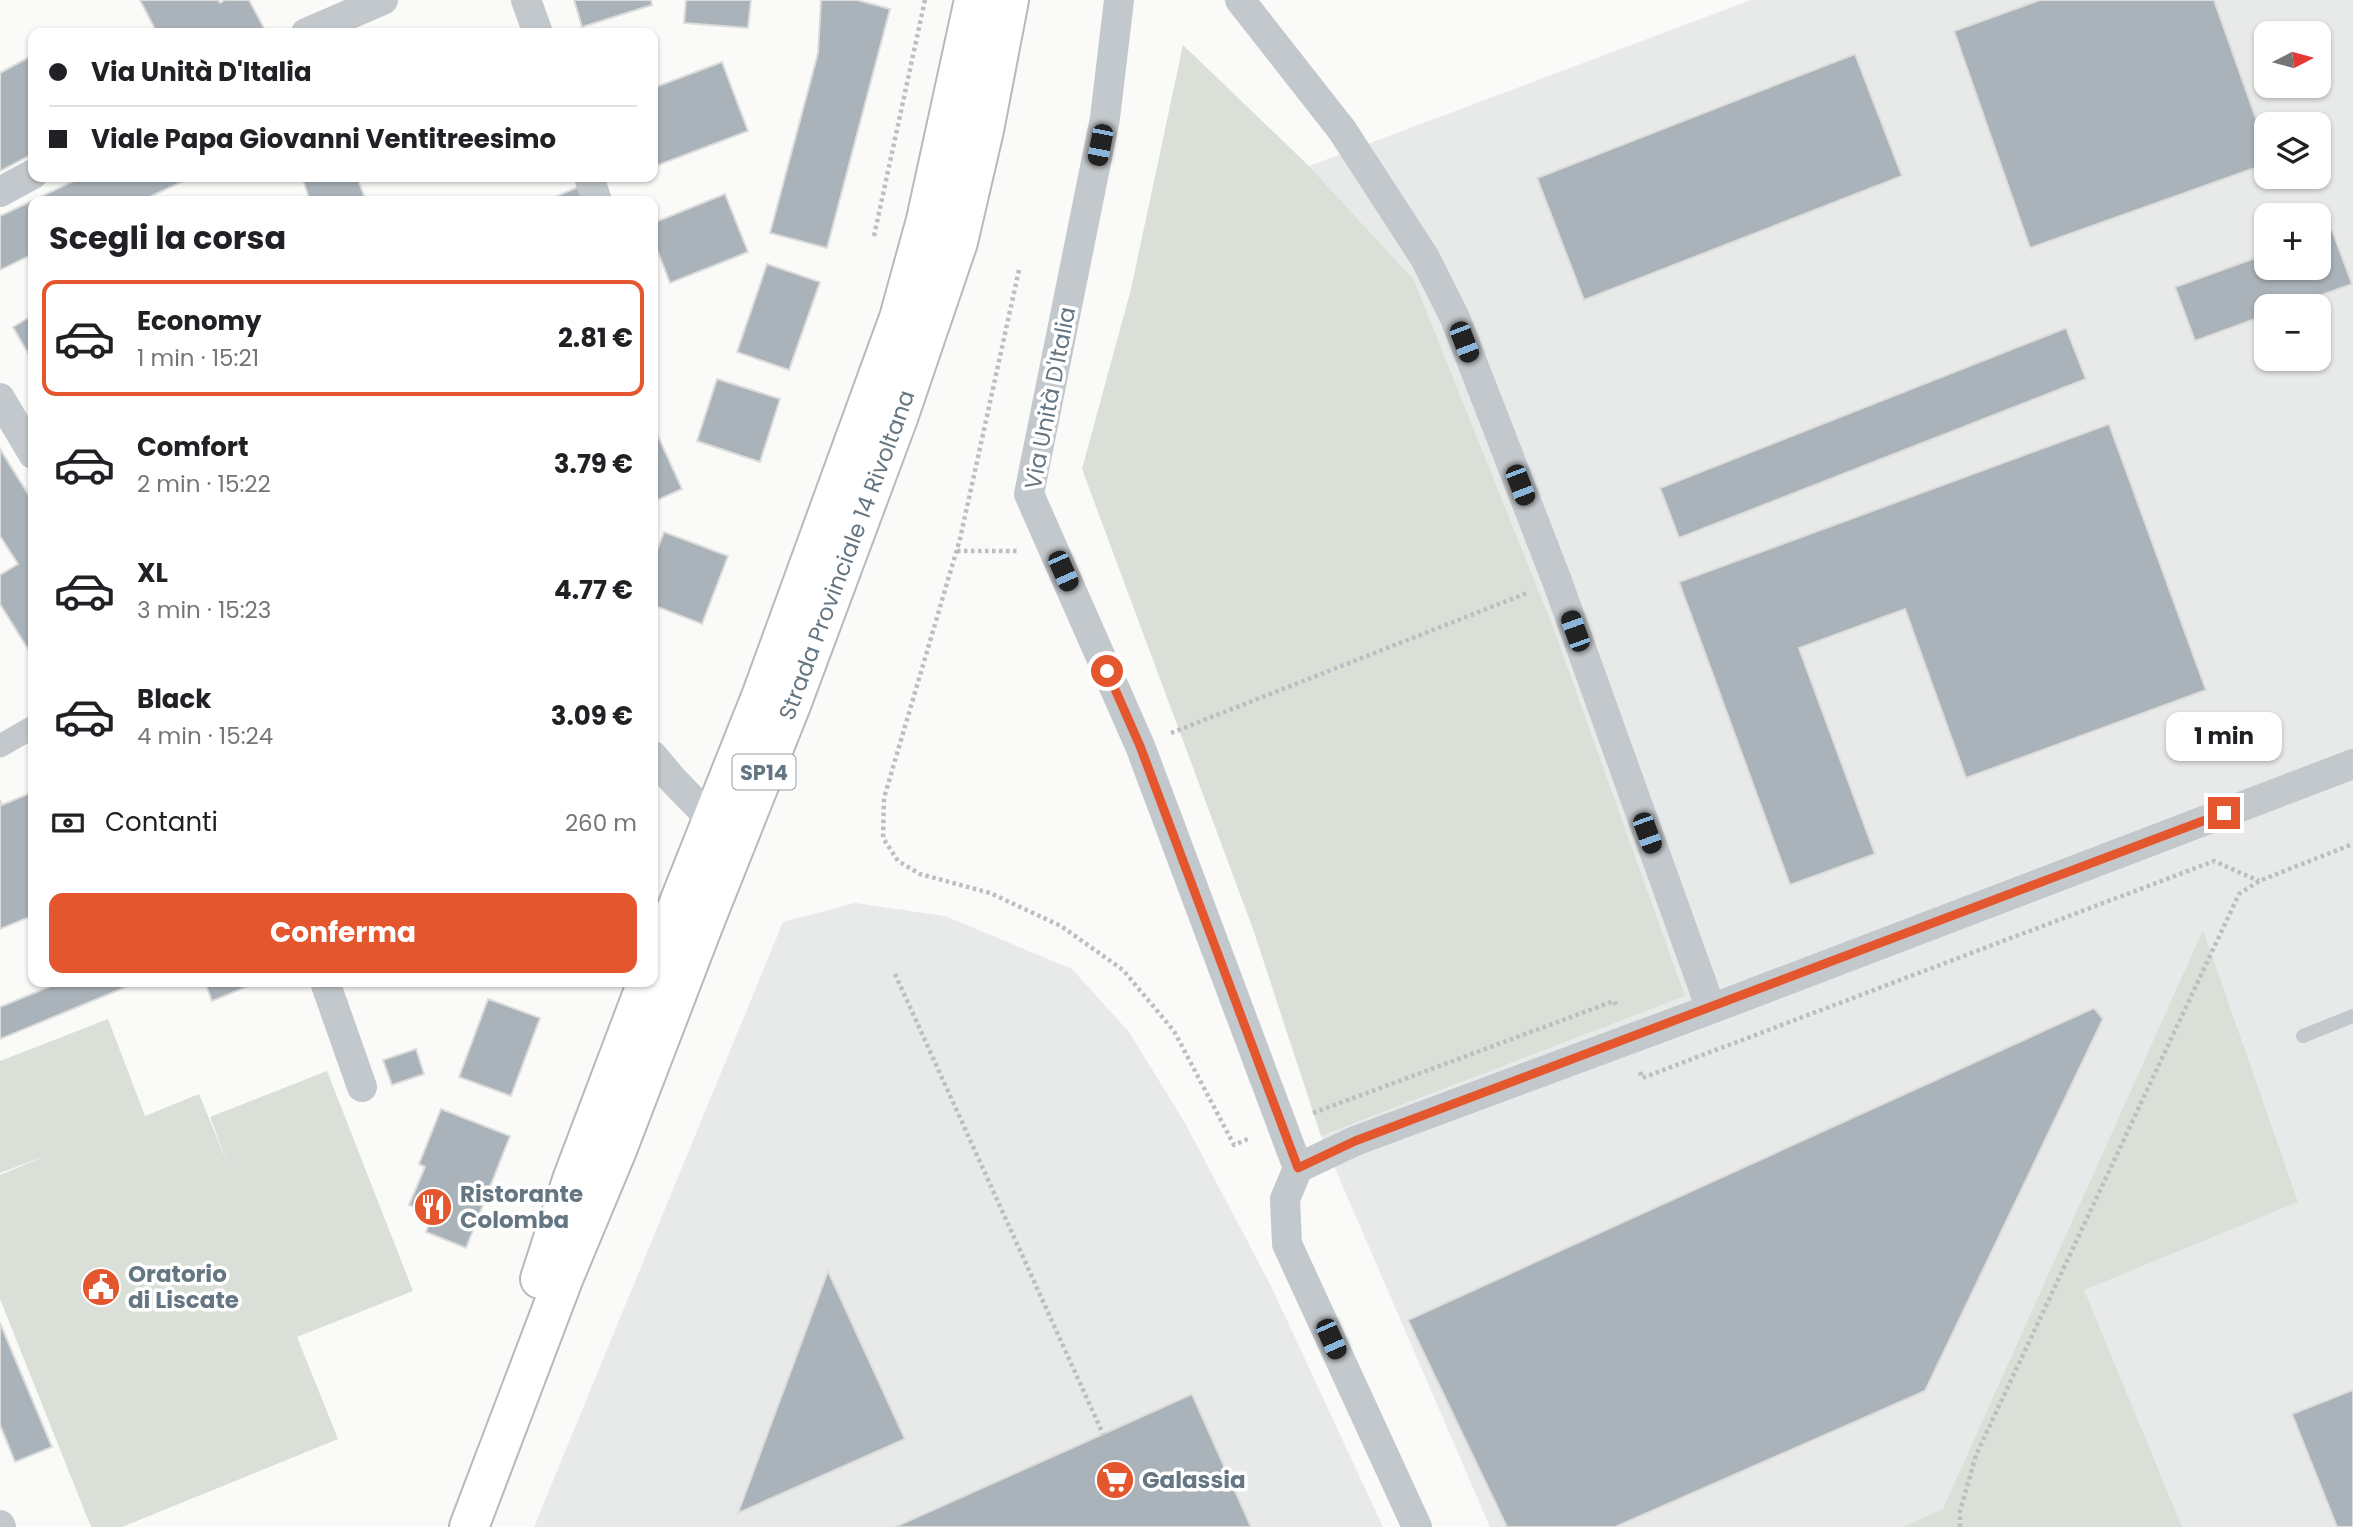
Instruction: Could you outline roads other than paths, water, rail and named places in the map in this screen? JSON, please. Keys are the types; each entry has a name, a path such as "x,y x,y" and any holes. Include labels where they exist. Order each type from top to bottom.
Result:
{"main road":[{"name":"Strada Provinciale 14 Rivoltana","path":"658,955 762,694 899,318 926,220 974,0"},
{"name":"Strada Provinciale 14 Rivoltana","path":"466,1527 791,705 898,418 958,242 984,130 1009,0"},
{"name":"Strada Provinciale 14 Rivoltana","path":"466,1527 554,1234 645,987"}],"street":[{"path":"318,28 383,0"},
{"path":"526,0 536,28"},
{"name":"Via Unità D'Italia","path":"1119,0 1105,118 1029,494 1140,746 1298,1168"},
{"path":"1240,0 1342,130 1425,258 1455,318 1558,581 1710,1009"},
{"path":"0,192 28,177"},
{"path":"0,398 28,446"},
{"path":"0,746 28,730"},
{"path":"658,761 711,819"},
{"path":"1417,1527 1287,1244 1285,1199 1298,1168 1355,1141 1629,1040 2353,764"},
{"path":"327,987 362,1087"}],"lane":[{"path":"2302,1036 2353,1016"}],"place":[{"name":"Ristorante Colomba","path":"433,1207"},
{"name":"Oratorio di Liscate","path":"101,1287"},
{"name":"Galassia","path":"1115,1480"}]}
